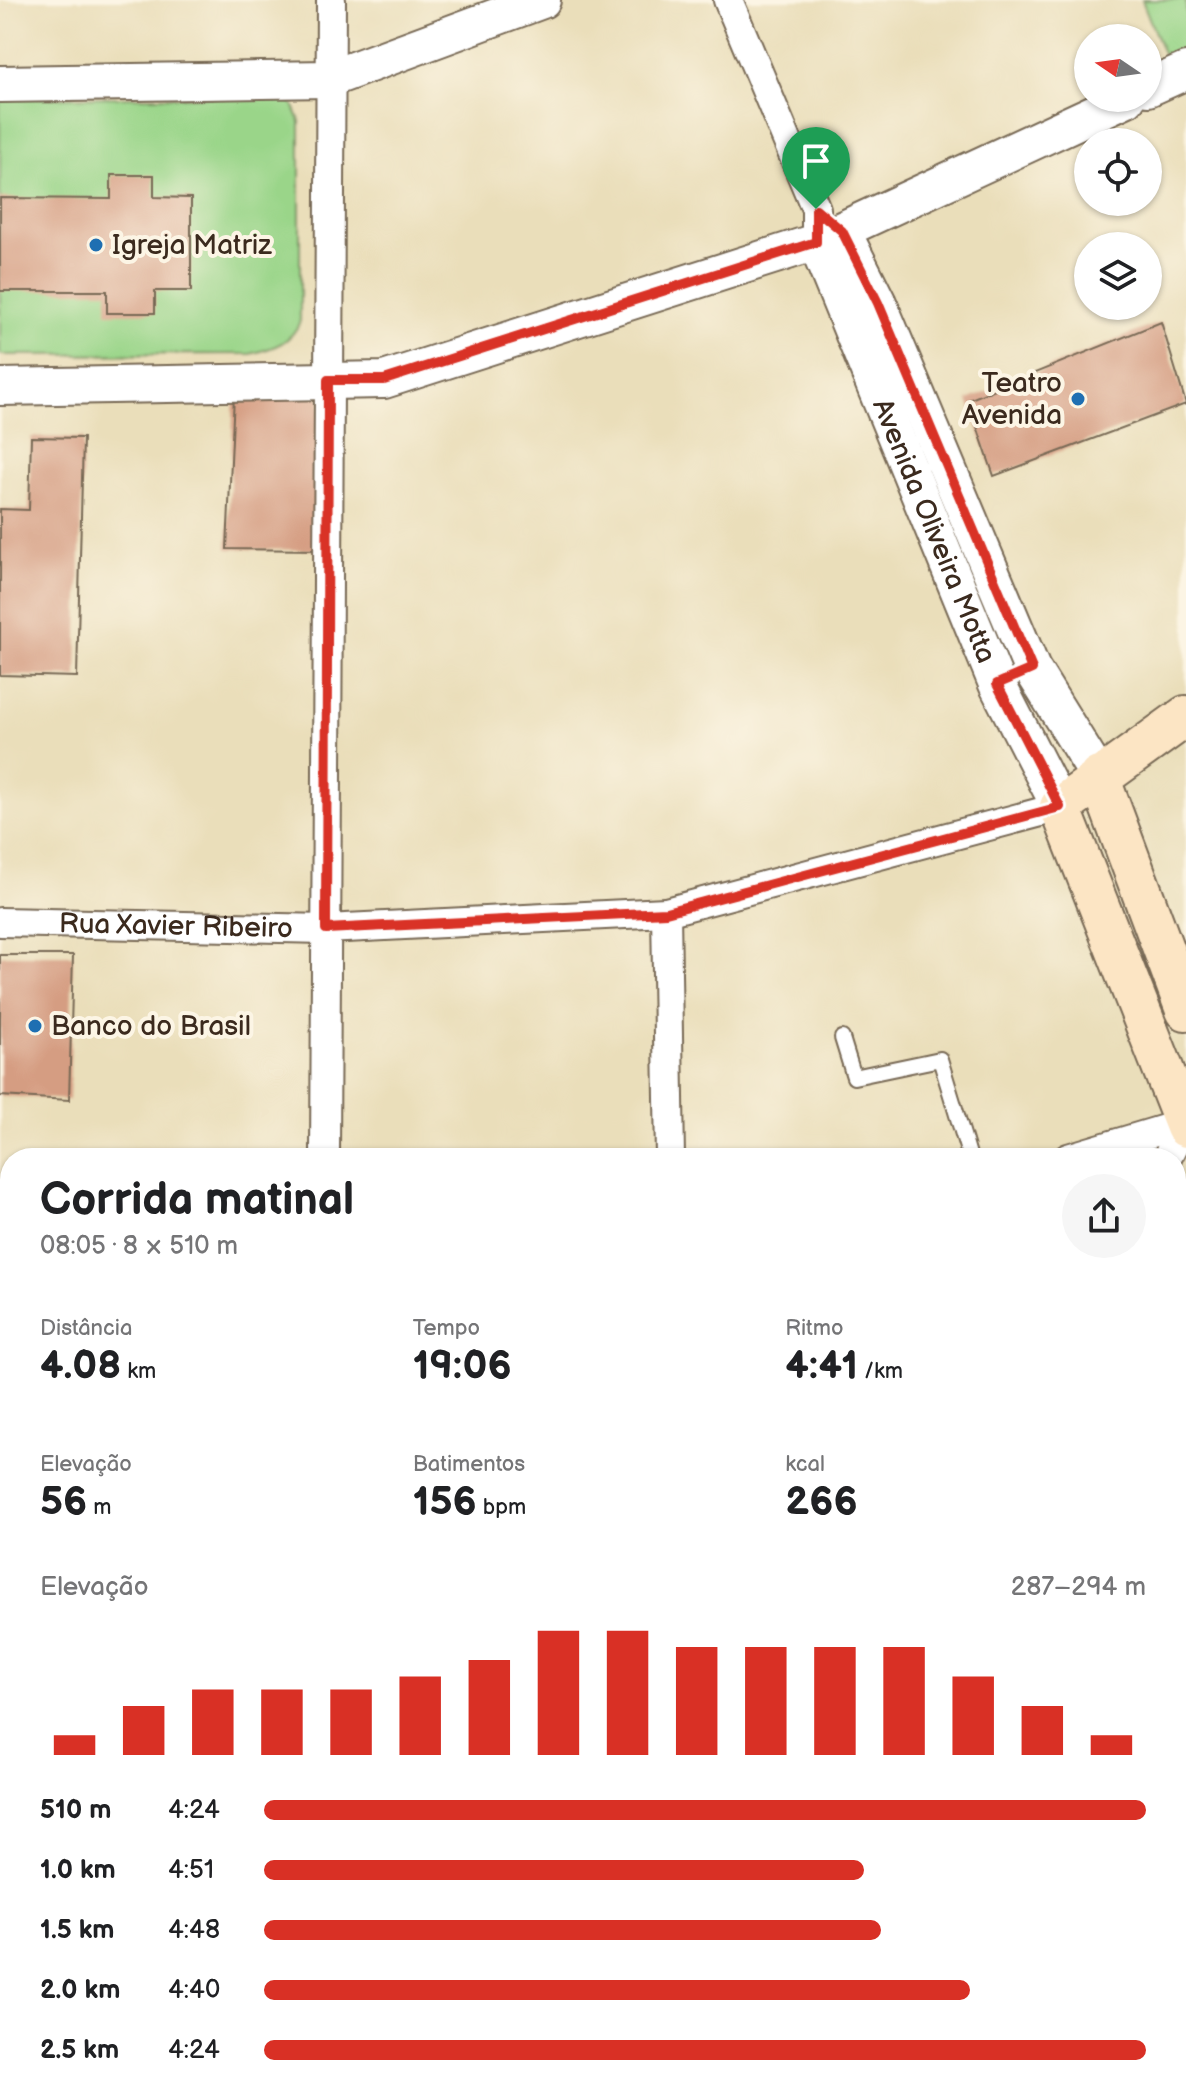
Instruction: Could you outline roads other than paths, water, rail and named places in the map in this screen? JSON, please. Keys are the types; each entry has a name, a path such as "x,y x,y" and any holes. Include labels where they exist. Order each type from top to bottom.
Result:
{"main road":[{"path":"1060,807 1186,716"},
{"name":"Avenida Oliveira Motta","path":"1099,777 1186,1010"},
{"name":"Avenida Oliveira Motta","path":"1060,807 1181,1133"}],"street":[{"path":"325,1148 331,0"},
{"path":"0,84 329,79 542,0"},
{"path":"728,0 825,227"},
{"path":"1162,82 1186,71"},
{"path":"0,387 384,380 825,227 1094,112"},
{"name":"Avenida Oliveira Motta","path":"825,227 916,390 1032,669 1099,777"},
{"name":"Avenida Oliveira Motta","path":"825,227 883,404 997,684 1060,807"},
{"path":"883,404 916,390"},
{"path":"917,486 950,470"},
{"path":"989,564 997,684 1032,669"},
{"name":"Rua Xavier Ribeiro","path":"0,922 326,929 666,912 1060,807"},
{"path":"666,912 670,1148"},
{"path":"1113,1148 1181,1133"}],"lane":[{"path":"842,1038 854,1077 940,1059 967,1148"}],"place":[{"name":"Igreja Matriz","path":"96,245"},
{"name":"Teatro Avenida","path":"1078,399"},
{"name":"Banco do Brasil","path":"35,1026"}]}
